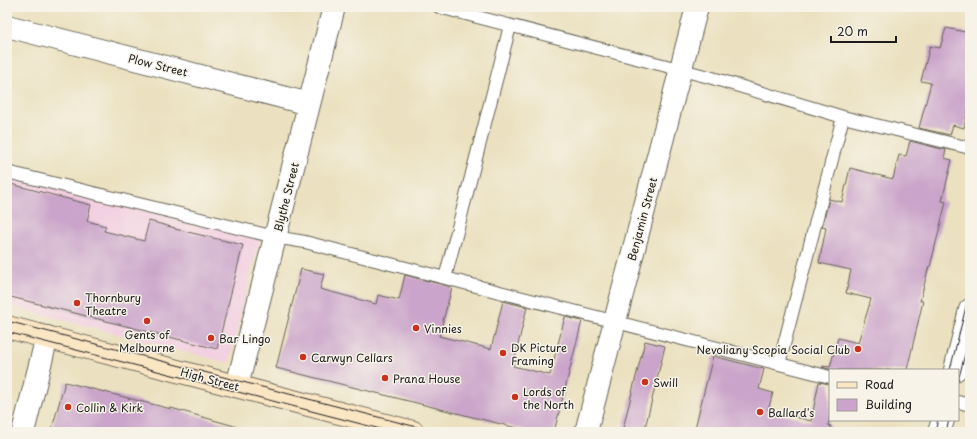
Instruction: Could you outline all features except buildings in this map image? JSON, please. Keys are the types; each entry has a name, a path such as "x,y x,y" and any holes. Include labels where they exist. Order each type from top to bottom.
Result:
{"main road":[{"name":"High Street","path":"7,327 237,386 363,426 413,432"}],"street":[{"name":"Blythe Street","path":"237,386 334,7"},
{"name":"Benjamin Street","path":"586,432 697,7"},
{"name":"Plow Street","path":"7,26 309,104"},
{"path":"955,369 970,310"},
{"path":"23,432 48,337"},
{"path":"940,432 943,421"}],"lane":[{"path":"439,7 709,77 844,117 970,148"},
{"path":"444,278 510,26"},
{"path":"779,364 844,117"},
{"path":"7,172 275,237 305,242 829,378"},
{"path":"959,402 970,405"}],"shaded area":[{"path":"7,176 260,237 229,363 7,305"}],"tram line":[{"path":"950,369 970,291"},
{"path":"7,321 436,432"},
{"path":"7,332 392,432"},
{"path":"959,377 970,335"},
{"path":"935,432 938,421"},
{"path":"946,432 949,421"}],"place":[{"name":"Thornbury Theatre","path":"77,303"},
{"name":"Gents of Melbourne","path":"147,321"},
{"name":"Vinnies","path":"416,328"},
{"name":"Bar Lingo","path":"211,338"},
{"name":"Nevoliany Scopia Social Club","path":"858,349"},
{"name":"DK Picture Framing","path":"503,353"},
{"name":"Carwyn Cellars","path":"303,357"},
{"name":"Prana House","path":"385,378"},
{"name":"Swill","path":"645,382"},
{"name":"Lords of the North","path":"515,397"},
{"name":"Collin & Kirk","path":"68,407"},
{"name":"Ballard's","path":"760,412"}]}
